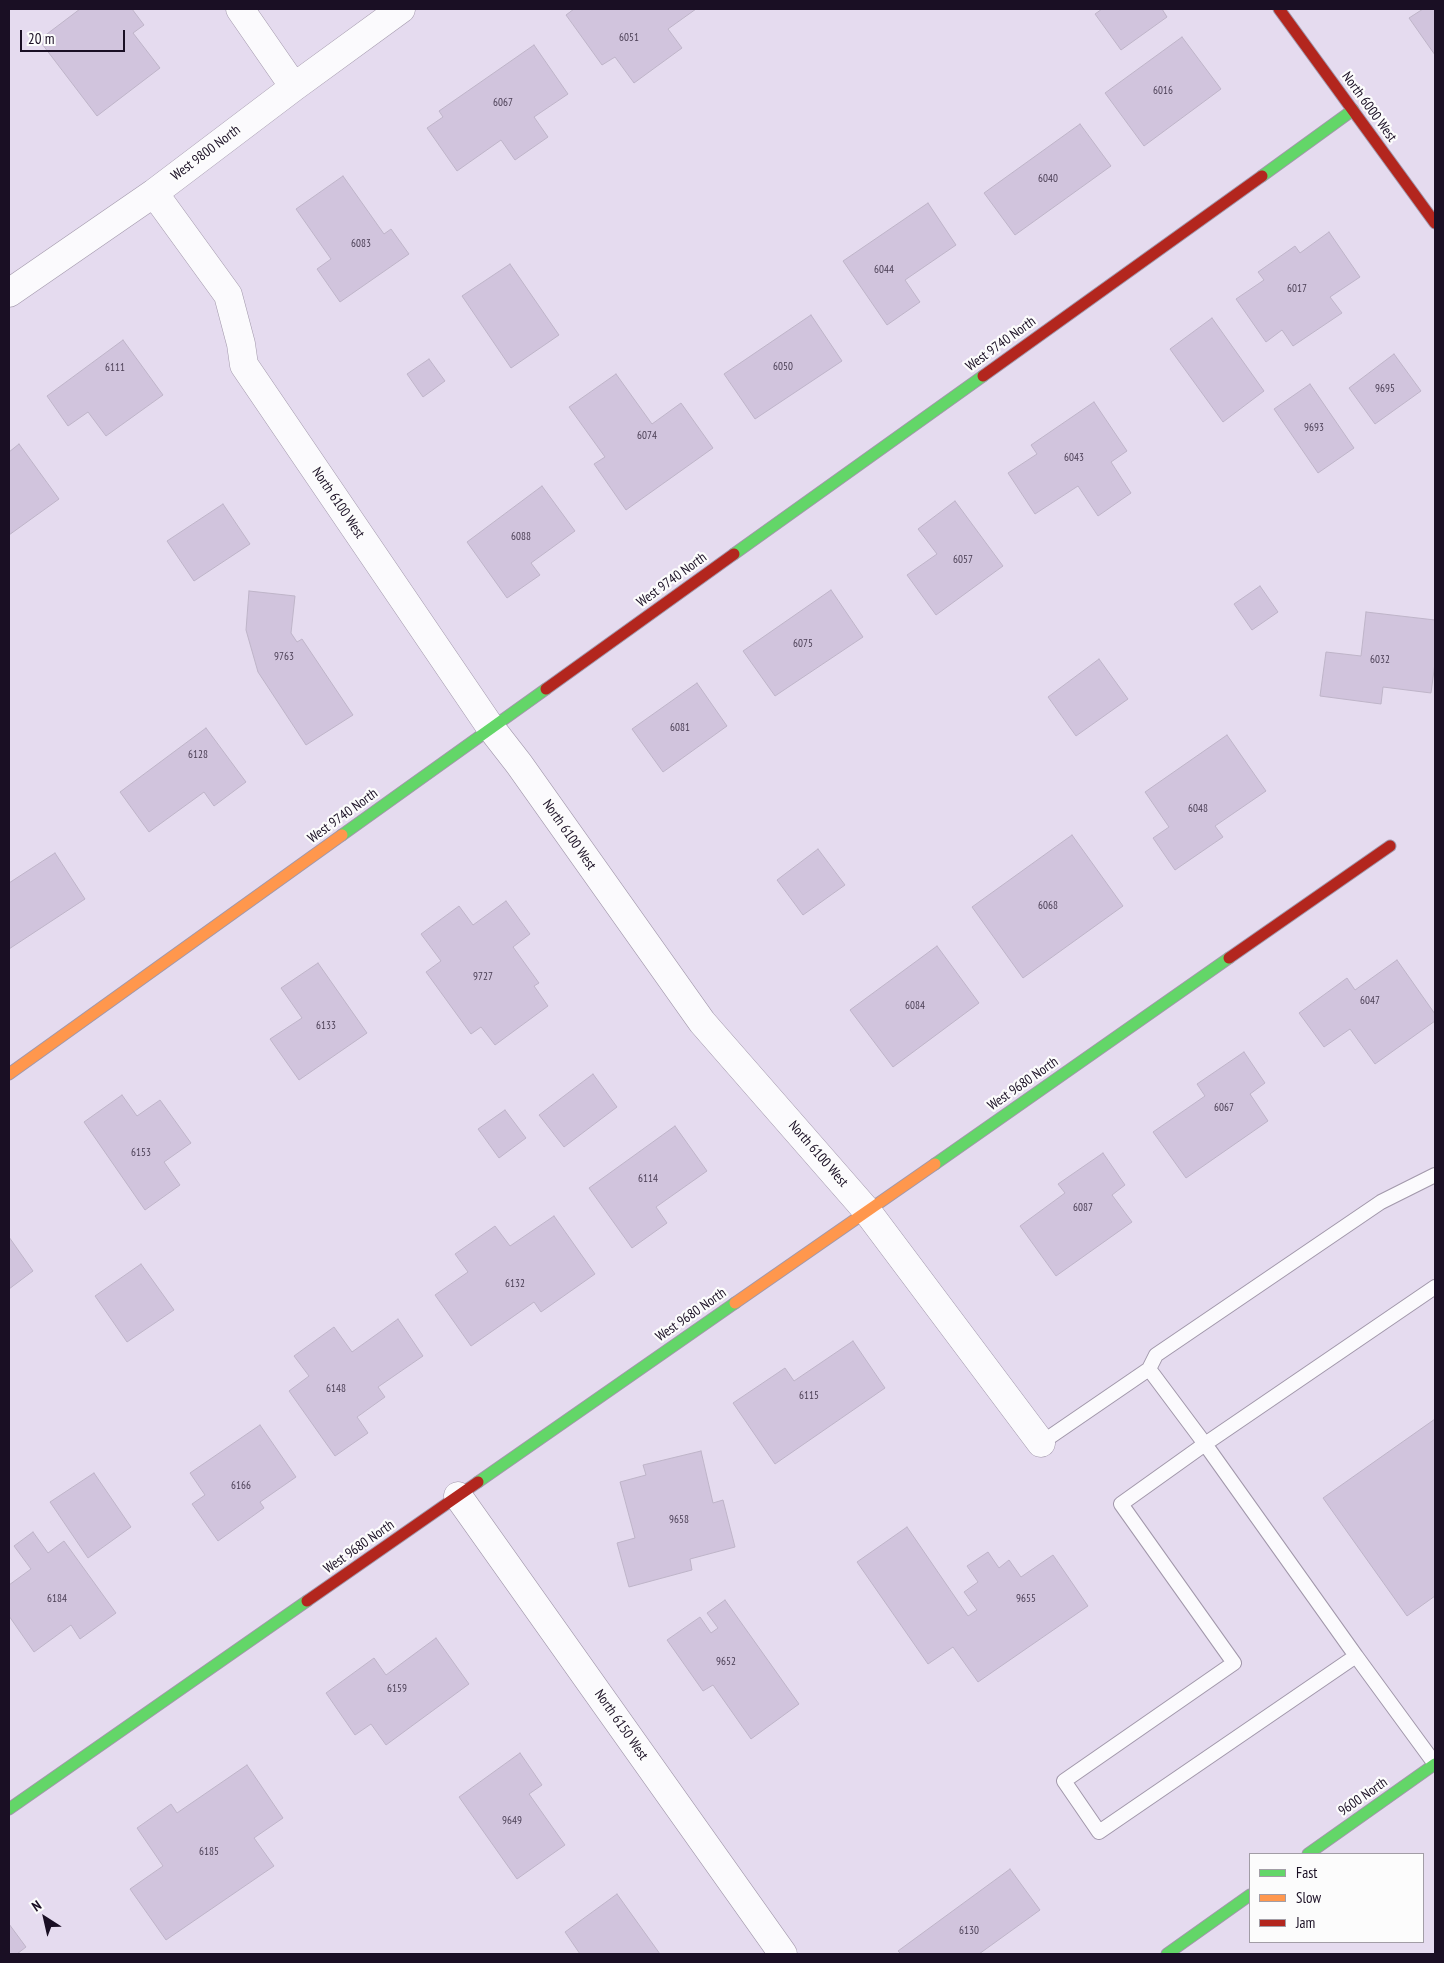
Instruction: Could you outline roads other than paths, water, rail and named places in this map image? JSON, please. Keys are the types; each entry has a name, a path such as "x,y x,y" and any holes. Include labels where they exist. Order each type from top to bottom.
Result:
{"street":[{"path":"240,9 294,86"},
{"name":"West 9800 North","path":"9,293 154,193 294,86 401,9"},
{"name":"North 6000 West","path":"1279,9 1435,223"},
{"name":"West 9740 North","path":"9,1074 1352,110"},
{"name":"North 6100 West","path":"154,193 228,295 241,344 244,365 491,728 525,772 702,1022 867,1211 1041,1443"},
{"name":"West 9680 North","path":"9,1809 1390,846"},
{"name":"North 6150 West","path":"458,1496 783,1954"},
{"name":"9600 North","path":"1309,1853 1435,1764"},
{"path":"1167,1954 1249,1896"}],"lane":[{"path":"1041,1443 1149,1369 1156,1355 1381,1202 1435,1174"},
{"path":"1356,1656 1099,1832 1064,1781 1234,1663 1121,1504 1205,1444 1435,1287"},
{"path":"1149,1369 1435,1764"}]}
